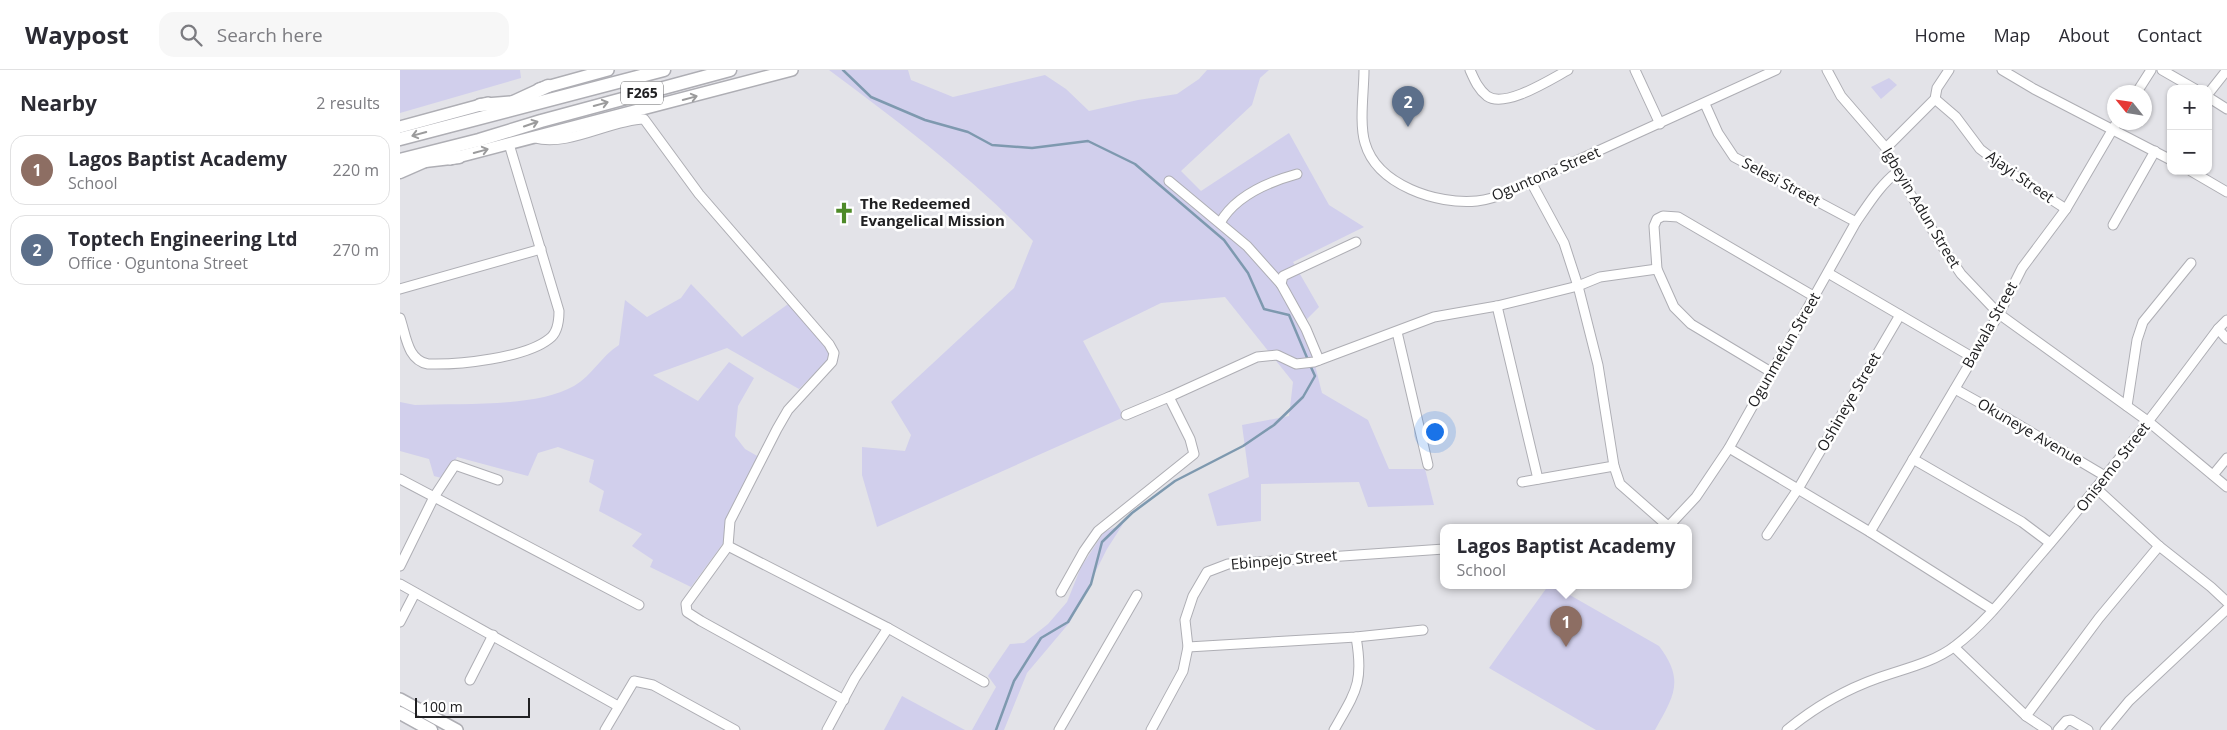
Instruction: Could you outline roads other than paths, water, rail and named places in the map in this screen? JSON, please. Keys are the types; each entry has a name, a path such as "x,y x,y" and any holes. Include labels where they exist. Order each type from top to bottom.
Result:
{"highway":[{"name":"F265","path":"400,139 480,112 551,100 664,70"},
{"name":"F265","path":"400,161 730,70"},
{"path":"480,112 515,102 548,86"},
{"path":"515,102 551,100"},
{"path":"400,172 479,140"},
{"path":"400,161 425,161 459,157"},
{"path":"400,713 431,730"}],"main road":[{"path":"400,127 480,112 548,86 608,70"},
{"path":"400,172 792,70"},
{"path":"400,699 457,730"}],"street":[{"name":"Oguntona Street","path":"1364,70 1365,142 1375,162 1402,185 1441,199 1476,201 1494,198 1531,182 1776,70"},
{"path":"1470,70 1482,91 1488,97 1502,100 1520,94 1568,70"},
{"path":"1635,70 1660,124"},
{"name":"Igbeyin Adun Street","path":"1827,70 1842,96 1886,148 1897,172 1961,274 1999,314 2149,422 2227,487"},
{"path":"1886,148 1935,99 1937,88 1949,70"},
{"path":"2002,70 2034,90 2107,123"},
{"path":"2141,85 2151,70"},
{"path":"2162,70 2188,85"},
{"path":"2212,90 2227,70"},
{"path":"2212,98 2227,109"},
{"name":"Ajayi Street","path":"1935,99 1956,117 1980,149 2014,175 2066,209"},
{"name":"Selesi Street","path":"1705,104 1722,140 1734,157 1856,222"},
{"path":"532,138 542,140 560,138 644,119 698,194 829,344 834,353 832,362 788,410 730,521 728,546 686,604 687,612 844,700"},
{"name":"Bawala Street","path":"1870,532 1999,314 2022,268 2066,209 2112,130"},
{"path":"2121,130 2167,158"},
{"path":"400,318 412,356 421,363 440,364 494,359 539,345 551,338 559,321 559,311 509,144"},
{"path":"2113,225 2155,151"},
{"name":"Ogunmefun Street","path":"1672,524 1696,497 1729,448 1856,222 1875,195 1897,172"},
{"path":"1220,224 1224,215 1244,198 1270,182 1297,174"},
{"path":"2198,175 2227,192"},
{"path":"1169,181 1247,246 1281,284 1306,329 1316,361"},
{"path":"1531,182 1564,243 1578,286 1598,365 1614,466 1620,484 1663,524"},
{"path":"1771,372 1682,316 1674,307 1657,269 1654,226 1658,219 1670,215 1678,217 1814,297"},
{"path":"1281,284 1283,276 1356,242"},
{"path":"400,289 541,249"},
{"path":"2127,406 2137,340 2143,322 2191,263"},
{"path":"1126,415 1256,357 1277,355 1296,364 1316,361 1434,317 1497,306 1578,286 1600,278 1657,269"},
{"path":"1828,272 1972,357"},
{"path":"1497,306 1538,479"},
{"name":"Oshineye Street","path":"1767,534 1798,489 1900,315"},
{"name":"Onisemo Street","path":"1786,730 1824,702 1838,695 1877,678 1926,662 1954,647 1993,610 2050,544 2149,422 2218,329 2227,320"},
{"path":"2218,329 2227,340"},
{"path":"1397,332 1428,465"},
{"name":"Okuneye Avenue","path":"1954,389 2105,476"},
{"path":"1061,592 1084,551 1098,531 1194,454 1190,439 1169,397"},
{"path":"1729,448 1870,532 1993,610"},
{"path":"2214,475 2227,458"},
{"path":"1913,459 2022,522 2050,544"},
{"path":"400,566 434,497 454,465 459,465 498,480"},
{"path":"1522,482 1614,466"},
{"path":"400,479 639,605"},
{"path":"2096,488 2159,546 2227,602"},
{"path":"728,546 888,628 984,682"},
{"path":"2026,716 2099,618 2159,546"},
{"name":"Ebinpejo Street","path":"1150,730 1183,671 1188,648 1185,620 1193,596 1207,572 1228,564 1440,549"},
{"path":"400,584 618,706"},
{"path":"400,622 416,593"},
{"path":"1064,728 1137,595"},
{"path":"2106,730 2130,701 2227,609"},
{"path":"827,730 888,628"},
{"path":"1188,648 1356,637 1424,630"},
{"path":"470,680 494,635"},
{"path":"1334,730 1358,684 1360,672 1356,637"},
{"path":"1954,647 2026,716 2047,730"},
{"path":"605,730 634,681 644,682 720,726 735,730"},
{"path":"2058,730 2066,721 2071,720 2088,730"}],"waterway":[{"path":"843,70 871,97 925,120 968,132 992,145 1032,148 1088,141 1135,164 1224,240 1248,273 1264,309 1289,315 1308,360"},
{"path":"996,730 1014,681 1041,638 1068,622 1091,584 1102,542 1132,513 1175,481 1243,446 1274,425 1303,397 1315,376 1310,365"}],"place":[{"name":"Toptech Engineering Ltd","path":"1408,127"},
{"name":"The Redeemed Evangelical Mission","path":"844,213"},
{"name":"Lagos Baptist Academy","path":"1566,647"}]}
